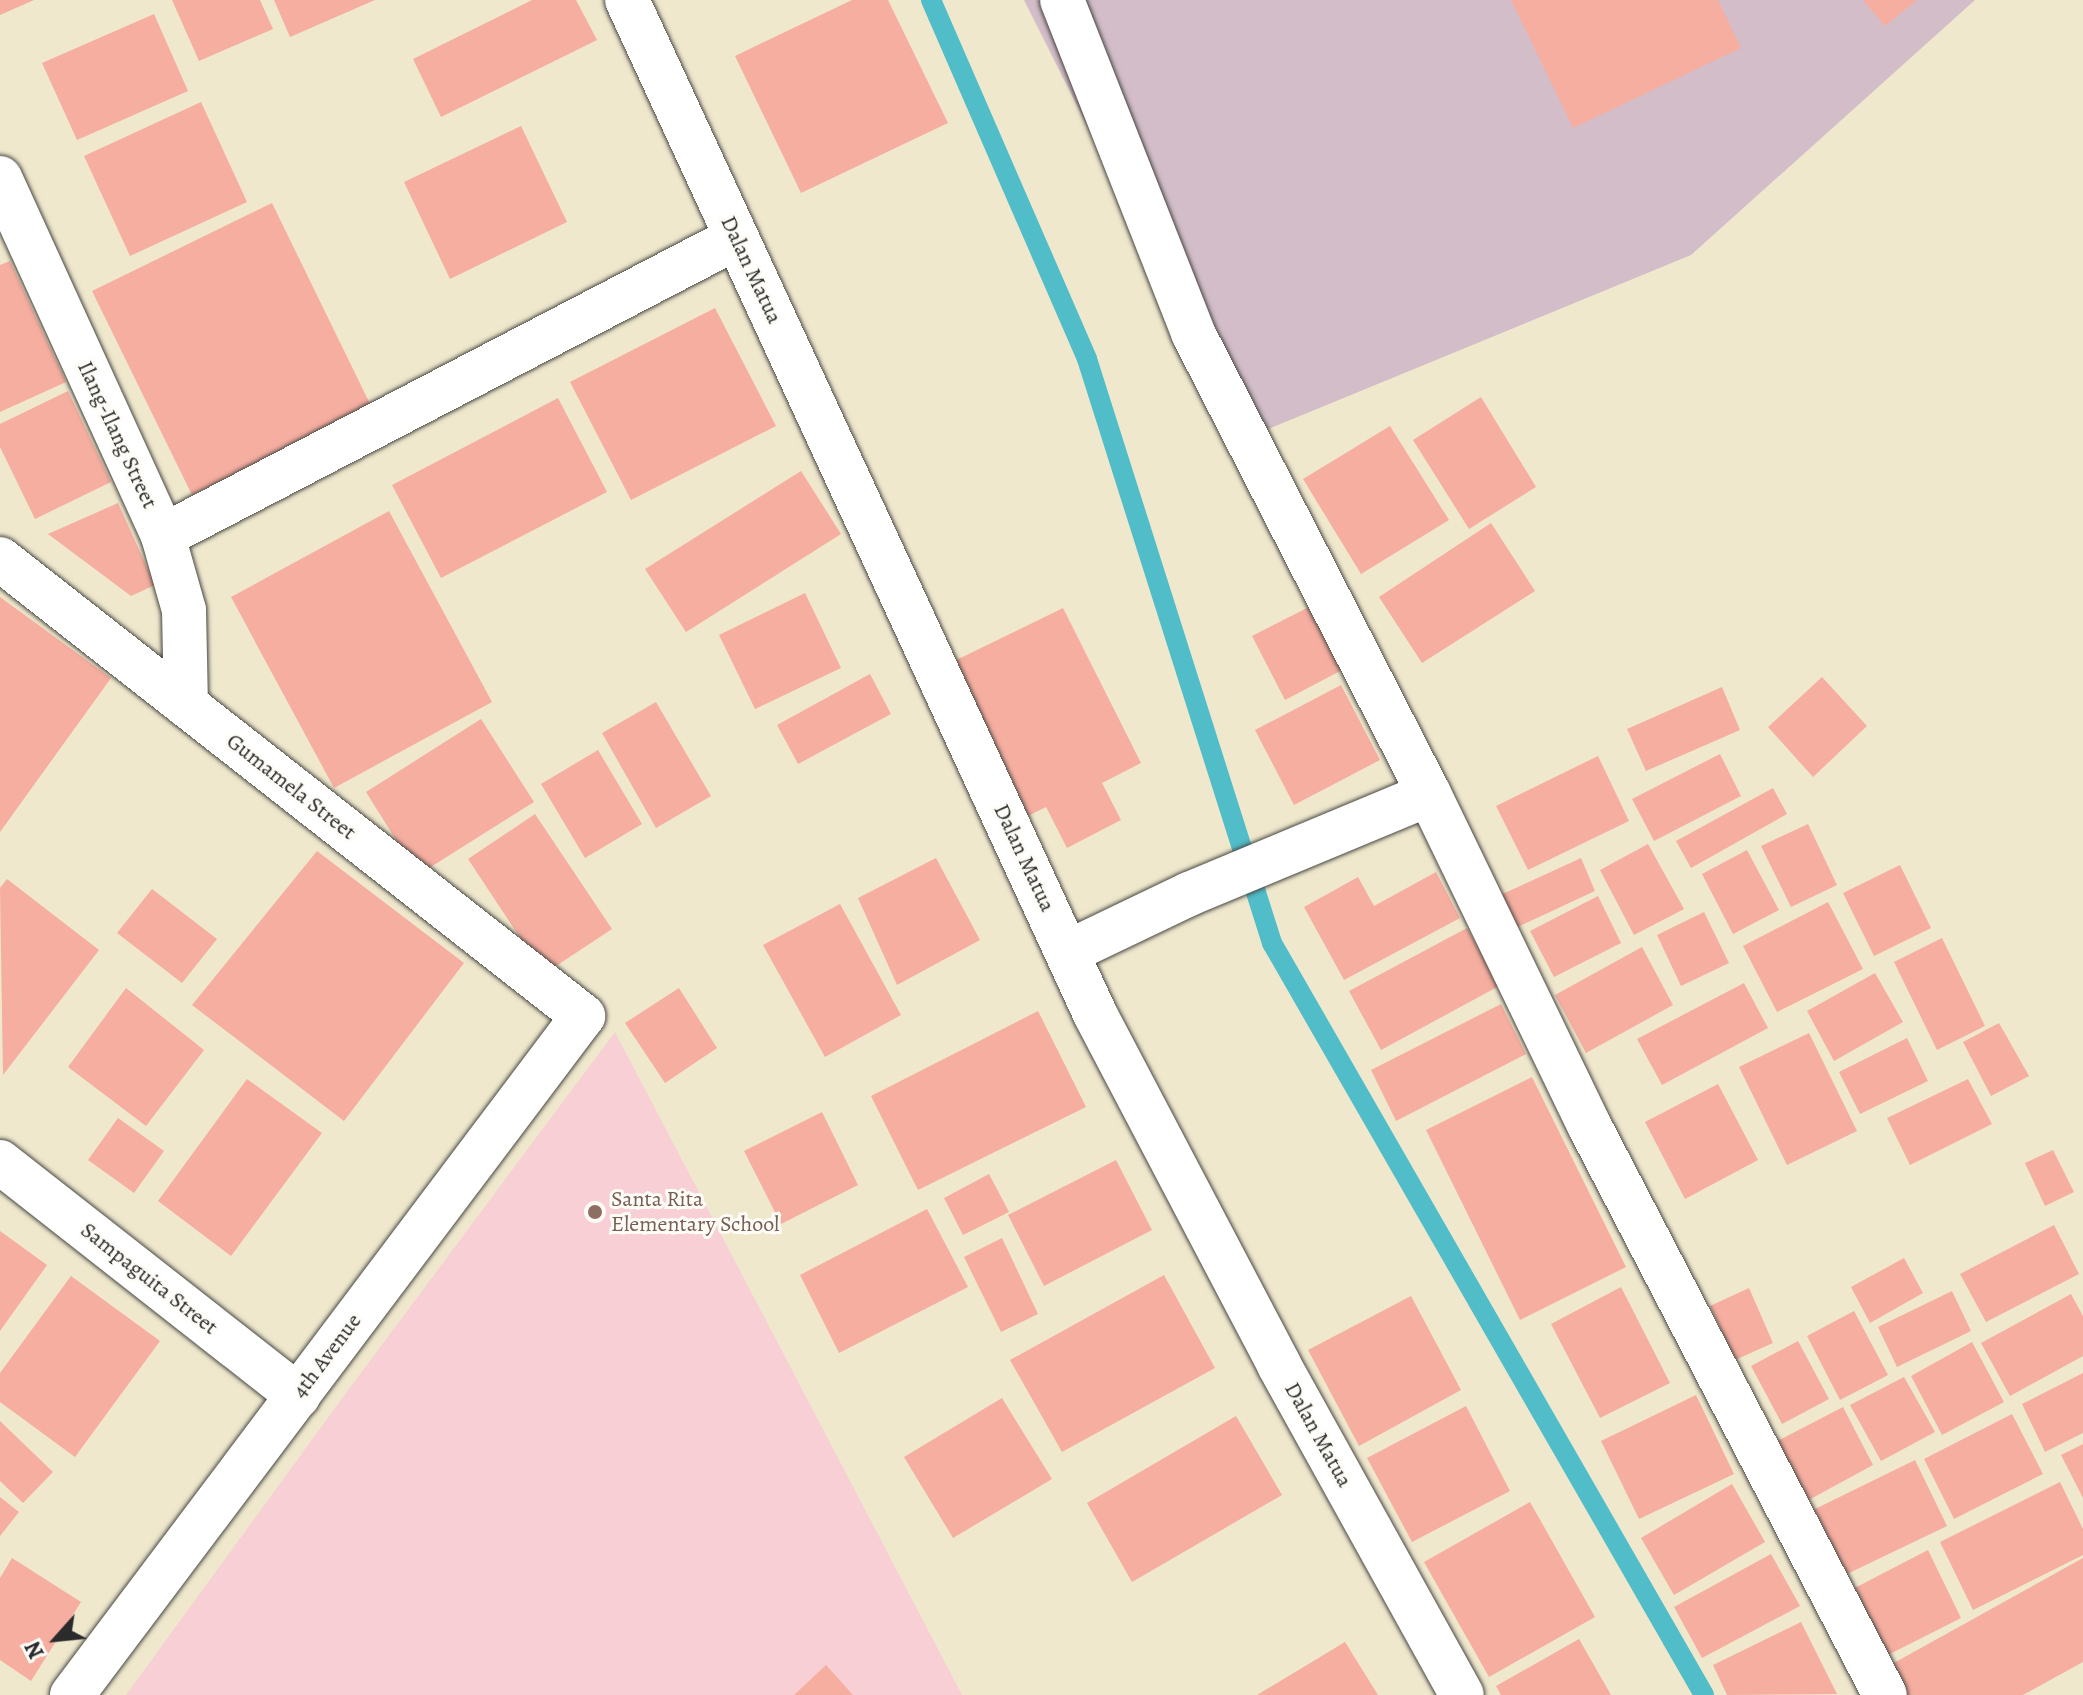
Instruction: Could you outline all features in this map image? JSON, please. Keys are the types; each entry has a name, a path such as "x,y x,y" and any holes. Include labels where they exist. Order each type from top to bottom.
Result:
{"street":[{"name":"Dalan Matua","path":"627,0 1095,1014 1279,1365 1462,1695"},
{"path":"1062,0 1193,333 1429,794 1589,1125 1885,1695"},
{"name":"Ilang-Ilang Street","path":"0,178 163,536 184,610 186,705"},
{"path":"163,536 736,238"},
{"name":"Gumamela Street","path":"0,559 583,1016"},
{"path":"1068,952 1189,894 1429,794"},
{"name":"4th Avenue","path":"72,1695 583,1016"},
{"name":"Sampaguita Street","path":"0,1162 298,1396"}],"shaded area":[{"path":"1024,0 1975,0 1691,255 1244,439"},
{"name":"Santa Rita Elementary School","path":"615,1032 962,1695 126,1695 346,1393"}],"building":[{"path":"0,0 34,0 0,15"},
{"path":"172,0 260,0 273,29 199,61"},
{"path":"274,0 375,0 290,37"},
{"path":"532,0 576,0 597,40 441,117 413,59"},
{"path":"852,0 888,0 948,123 801,193 735,56"},
{"path":"1511,0 1718,0 1741,48 1573,128"},
{"path":"1863,0 1917,0 1885,26"},
{"path":"154,14 188,91 77,140 42,63"},
{"path":"201,102 247,202 130,256 84,156"},
{"path":"521,126 567,222 450,279 404,182"},
{"path":"272,203 372,408 192,495 92,291"},
{"path":"10,261 66,382 0,412 0,265"},
{"path":"715,308 776,426 631,500 570,382"},
{"path":"68,391 111,482 35,519 0,447 0,424"},
{"path":"1481,397 1536,487 1469,529 1413,440"},
{"path":"558,398 607,492 441,578 392,485"},
{"path":"1390,426 1449,520 1361,574 1303,479"},
{"path":"801,471 841,534 686,632 645,569"},
{"path":"118,503 155,585 131,596 48,534"},
{"path":"389,511 492,702 334,788 231,597"},
{"path":"1491,523 1535,591 1422,663 1379,597"},
{"path":"805,593 841,668 755,709 719,635"},
{"path":"0,597 111,678 0,832"},
{"path":"1311,606 1344,669 1285,700 1252,636"},
{"path":"1063,608 1141,763 1102,783 1121,820 1067,848 1046,807 1022,819 946,665"},
{"path":"870,674 891,714 798,764 777,725"},
{"path":"1822,677 1867,726 1813,777 1768,727"},
{"path":"1341,685 1380,760 1294,805 1255,730"},
{"path":"1722,687 1740,730 1646,771 1627,729"},
{"path":"656,702 711,796 656,828 602,733"},
{"path":"481,719 534,802 418,875 366,792"},
{"path":"598,750 642,824 585,858 541,784"},
{"path":"1720,754 1741,796 1654,841 1632,799"},
{"path":"1598,756 1629,821 1528,870 1496,806"},
{"path":"1773,788 1787,814 1691,868 1676,841"},
{"path":"535,814 612,929 544,974 468,859"},
{"path":"1808,824 1837,885 1791,907 1761,846"},
{"path":"1648,844 1684,909 1634,935 1600,870"},
{"path":"1747,850 1779,910 1733,934 1702,874"},
{"path":"317,851 464,963 344,1121 192,1005"},
{"path":"936,858 980,940 897,985 858,898"},
{"path":"1581,858 1595,891 1511,930 1496,897"},
{"path":"1900,865 1931,928 1874,956 1843,893"},
{"path":"1436,872 1460,918 1344,980 1304,907 1358,877 1374,906"},
{"path":"7,879 99,950 3,1075 0,888"},
{"path":"152,889 217,939 182,983 117,933"},
{"path":"1598,896 1621,943 1554,977 1530,931"},
{"path":"1828,902 1863,969 1777,1012 1743,946"},
{"path":"840,904 901,1015 825,1057 763,945"},
{"path":"1704,912 1729,963 1681,986 1657,935"},
{"path":"1467,928 1499,986 1381,1050 1349,991"},
{"path":"1942,938 1985,1026 1937,1050 1894,962"},
{"path":"1642,947 1673,1005 1586,1053 1555,995"},
{"path":"1875,973 1903,1022 1834,1061 1807,1011"},
{"path":"1744,983 1768,1028 1662,1085 1637,1039"},
{"path":"126,988 204,1050 146,1126 68,1067"},
{"path":"679,988 717,1048 665,1083 625,1023"},
{"path":"1501,1004 1526,1054 1396,1121 1371,1070"},
{"path":"1038,1011 1086,1107 918,1190 871,1096"},
{"path":"1999,1023 2029,1076 1991,1096 1963,1042"},
{"path":"1809,1033 1857,1131 1787,1165 1739,1067"},
{"path":"1907,1038 1928,1081 1860,1114 1839,1072"},
{"path":"1532,1077 1626,1267 1520,1320 1426,1130"},
{"path":"247,1079 322,1133 231,1256 158,1201"},
{"path":"1968,1079 1992,1124 1910,1165 1887,1118"},
{"path":"1718,1084 1758,1160 1685,1199 1645,1122"},
{"path":"822,1112 858,1185 781,1224 744,1151"},
{"path":"118,1118 164,1151 134,1193 88,1160"},
{"path":"2053,1150 2074,1192 2045,1206 2025,1163"},
{"path":"1116,1160 1152,1230 1044,1286 1008,1215"},
{"path":"989,1174 1009,1212 963,1235 944,1198"},
{"path":"927,1209 968,1287 839,1353 800,1275"},
{"path":"2054,1225 2079,1274 1986,1322 1960,1274"},
{"path":"0,1231 47,1265 0,1331"},
{"path":"1002,1238 1038,1314 1001,1332 964,1257"},
{"path":"1904,1258 1923,1293 1870,1323 1851,1287"},
{"path":"1164,1275 1215,1368 1062,1452 1010,1360"},
{"path":"71,1276 160,1341 75,1457 0,1402 0,1373"},
{"path":"1621,1287 1670,1383 1600,1418 1551,1324"},
{"path":"1749,1288 1773,1343 1735,1360 1710,1306"},
{"path":"1952,1291 1971,1331 1897,1367 1878,1327"},
{"path":"2071,1294 2083,1316 2083,1356 2010,1396 1981,1343"},
{"path":"1411,1296 1461,1390 1359,1446 1308,1350"},
{"path":"1854,1311 1888,1375 1840,1400 1807,1336"},
{"path":"1798,1341 1829,1399 1782,1424 1751,1366"},
{"path":"1972,1342 2004,1402 1942,1435 1911,1376"},
{"path":"2083,1373 2083,1433 2045,1452 2022,1404"},
{"path":"1904,1377 1935,1432 1881,1461 1850,1405"},
{"path":"1696,1395 1734,1474 1639,1519 1601,1441"},
{"path":"1002,1398 1052,1479 953,1538 904,1457"},
{"path":"1466,1406 1510,1491 1412,1542 1367,1458"},
{"path":"1843,1407 1873,1465 1805,1502 1772,1444"},
{"path":"2012,1414 2043,1474 1954,1519 1924,1459"},
{"path":"1236,1416 1282,1495 1132,1582 1087,1503"},
{"path":"0,1421 53,1472 23,1503 0,1481"},
{"path":"2083,1444 2083,1498 2061,1455"},
{"path":"1915,1460 1947,1526 1845,1575 1813,1510"},
{"path":"2060,1482 2083,1529 2083,1555 1973,1610 1940,1542"},
{"path":"1732,1484 1765,1542 1674,1595 1641,1538"},
{"path":"0,1497 19,1512 0,1536"},
{"path":"1530,1502 1595,1617 1489,1677 1424,1562"},
{"path":"1928,1550 1961,1618 1880,1659 1847,1592"},
{"path":"1771,1554 1800,1606 1702,1658 1674,1607"},
{"path":"12,1558 81,1602 31,1681 0,1660 0,1578"},
{"path":"2083,1558 2083,1662 2023,1695 1898,1695 1883,1669"},
{"path":"1801,1622 1837,1694 1727,1695 1713,1665"},
{"path":"1579,1639 1611,1695 1501,1695 1496,1686"},
{"path":"1345,1642 1378,1695 1257,1695"},
{"path":"826,1665 853,1695 794,1695"}],"waterway":[{"path":"931,0 1087,359 1272,943 1704,1695"}],"place":[{"name":"Santa Rita Elementary School","path":"595,1212"}]}
